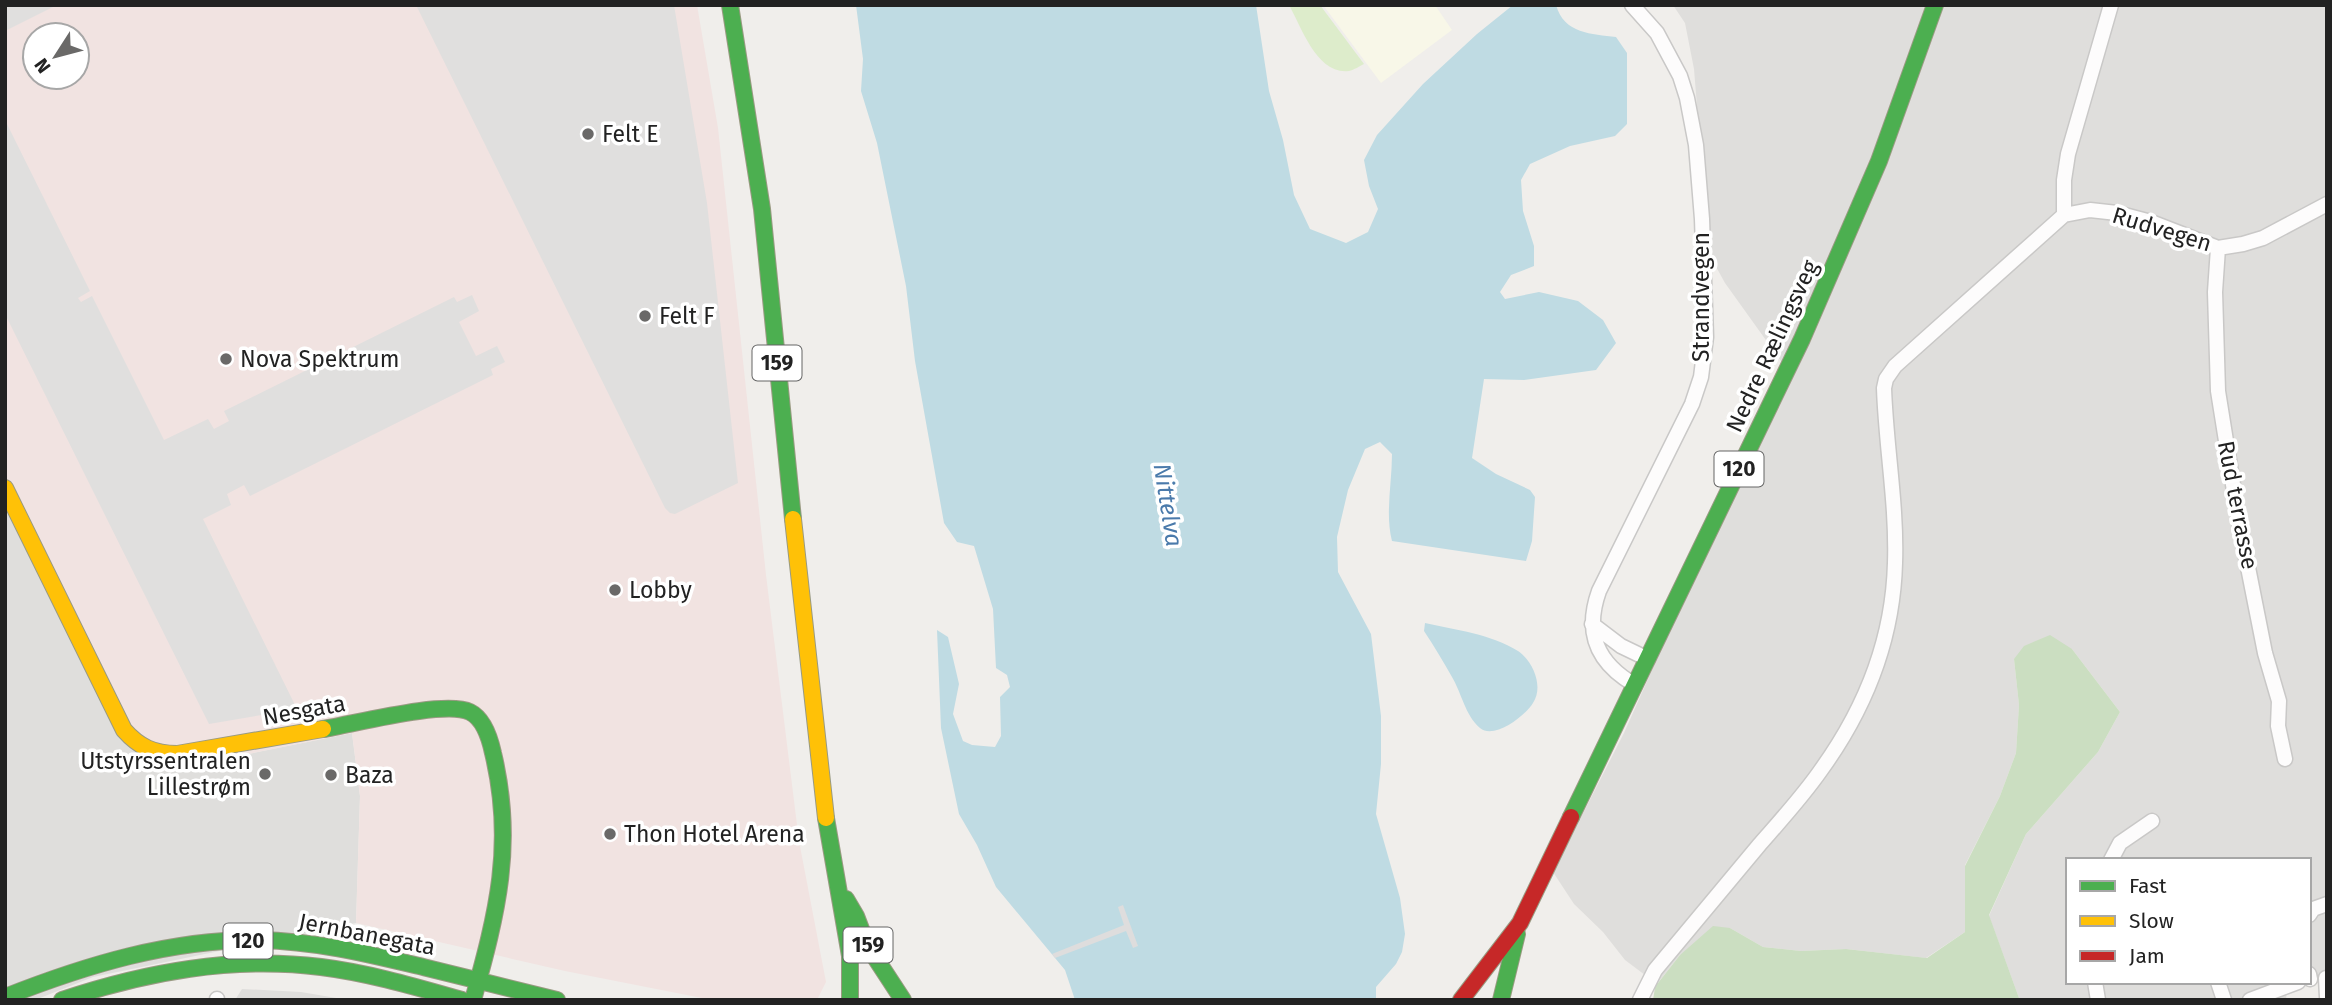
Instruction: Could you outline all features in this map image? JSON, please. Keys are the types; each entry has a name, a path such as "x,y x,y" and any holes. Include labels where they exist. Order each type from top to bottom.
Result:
{"main road":[{"name":"159","path":"730,5 762,209 810,687 827,830 850,956 850,1000"},
{"name":"Nedre Rælingsveg","path":"1461,1000 1520,923 1802,339 1851,230 1935,5"},
{"name":"Nesgata","path":"5,488 124,730 135,743 145,749 162,755 177,754 439,709 457,708 477,716 494,754 504,852 498,904 473,1000"},
{"name":"159","path":"839,887 856,916 867,944 903,1000"},
{"name":"Nedre Rælingsveg","path":"1501,1000 1520,923"},
{"name":"Jernbanegata","path":"5,997 53,978 120,957 173,947 231,941 295,942 366,953 557,1000"},
{"path":"1511,959 1517,1000"},
{"name":"Jernbanegata","path":"62,1000 110,984 171,970 276,964 320,966 369,975 463,1000"}],"street":[{"name":"Strandvegen","path":"1632,5 1669,53 1680,76 1692,117 1702,219 1706,337 1700,376 1692,404 1598,590 1592,610 1596,646 1620,676 1635,685"},
{"path":"1640,1000 1655,971 1820,773 1856,715 1882,649 1889,620 1895,565 1895,515 1884,397 1886,379 1903,358 2064,215 2064,180 2068,154 2112,5"},
{"name":"Rudvegen","path":"2064,215 2090,210 2117,213 2151,222 2218,248 2263,238 2327,204"},
{"name":"Rud terrasse","path":"2218,248 2215,292 2218,391 2239,522 2265,653 2279,701 2278,726 2285,759"},
{"path":"1592,624 1621,646 1648,659"},
{"path":"2113,858 2120,843 2152,821"},
{"path":"2311,912 2327,904"},
{"path":"2326,978 2327,997"},
{"path":"2249,1000 2293,984"}],"shaded area":[{"path":"5,5 697,5 718,128 766,575 799,841 826,982 817,1000 712,1000 565,971 356,923 360,796 352,733 179,768 151,766 113,727 5,495"},
{"path":"5,5 57,5 21,21 5,31"},
{"path":"416,5 674,5 707,203 738,483 675,514 665,508"},
{"path":"1323,5 1435,5 1452,30 1381,83"},
{"path":"1673,5 2327,5 2327,983 2311,982 2311,858 2066,858 2066,984 2301,984 2287,989 2286,1000 2017,1000 2019,998 1989,916 2026,834 2098,752 2120,712 2072,649 2014,659 2019,705 2016,753 2000,796 1965,865 1965,932 1926,958 1846,949 1801,951 1763,947 1730,928 1680,955 1657,984 1625,960 1603,932 1574,904 1553,872 1624,733 1786,368 1725,283 1709,254 1694,69 1685,23"},
{"path":"5,120 90,291 78,298 81,302 92,296 164,440 208,419 214,429 229,421 224,411 454,297 457,302 472,295 479,311 459,322 476,356 497,346 505,362 491,369 493,375 250,496 244,485 227,494 231,505 203,519 297,709 209,724 5,314"},
{"path":"5,495 151,766 179,768 352,733 360,796 356,923 93,977 35,1000 5,1000"},
{"path":"242,989 301,992 348,1000 235,1000"}],"green space":[{"path":"1289,5 1320,5 1364,64 1349,71 1328,66 1312,48"},
{"path":"2050,635 2072,649 2120,712 2098,752 2026,834 1989,915 2019,998 1653,1000 1656,981 1658,983 1680,955 1713,926 1730,928 1763,947 1801,951 1846,949 1927,958 1965,932 1965,866 2000,796 2016,753 2019,705 2014,659 2024,646"}],"water":[{"name":"Nittelva","path":"856,5 1256,5 1269,91 1283,140 1294,195 1310,229 1346,243 1368,232 1378,209 1369,186 1364,160 1377,135 1423,84 1513,5 1556,5 1565,22 1572,27 1580,31 1616,37 1627,53 1627,124 1615,136 1570,146 1530,164 1521,180 1523,211 1534,246 1534,266 1511,275 1500,292 1505,299 1539,292 1578,301 1603,320 1616,343 1596,370 1524,380 1484,379 1472,458 1496,474 1530,490 1535,497 1532,541 1526,561 1392,541 1389,509 1392,454 1380,442 1365,449 1348,490 1337,537 1338,572 1371,634 1381,716 1381,764 1376,814 1400,898 1405,934 1402,952 1396,964 1376,987 1376,1000 1075,1000 1065,970 996,887 959,814 941,728 937,630 948,637 959,684 953,714 963,741 972,745 995,747 1001,736 1000,697 1010,687 1007,675 996,668 993,609 974,546 957,542 944,523 915,361 906,286 877,143 861,91 863,59"},
{"path":"1425,623 1485,637 1518,651 1528,661 1535,675 1537,690 1533,703 1516,720 1501,729 1486,731 1480,728 1471,717 1452,677 1424,631"}],"pier":[{"path":"1123,905 1138,946 1133,948 1126,931 1055,958 1052,954 1124,925 1118,907"}],"traffic: fast":[{"path":"730,5 762,209 793,519"},
{"path":"1571,817 1802,339 1879,161 1935,5"},
{"path":"323,729 441,709 470,712 483,724 492,748 499,786 503,848 496,908 473,1000"},
{"path":"826,818 850,956 850,1000"},
{"path":"846,899 867,945 903,1000"},
{"path":"1501,1000 1517,934"},
{"path":"5,997 66,974 129,956 194,944 259,940 302,943 365,954 557,1000"},
{"path":"62,1000 157,974 222,965 255,964 288,964 339,970 462,1000"}],"traffic: slow":[{"path":"5,488 124,730 135,741 154,751 177,754 323,729"},
{"path":"793,519 826,818"}],"traffic: jam":[{"path":"1461,1000 1520,923 1571,817"}],"place":[{"name":"Felt E","path":"588,134"},
{"name":"Felt F","path":"645,316"},
{"name":"Nova Spektrum","path":"226,359"},
{"name":"Lobby","path":"615,590"},
{"name":"Utstyrssentralen Lillestrøm","path":"265,774"},
{"name":"Baza","path":"331,775"},
{"name":"Thon Hotel Arena","path":"610,834"}]}
